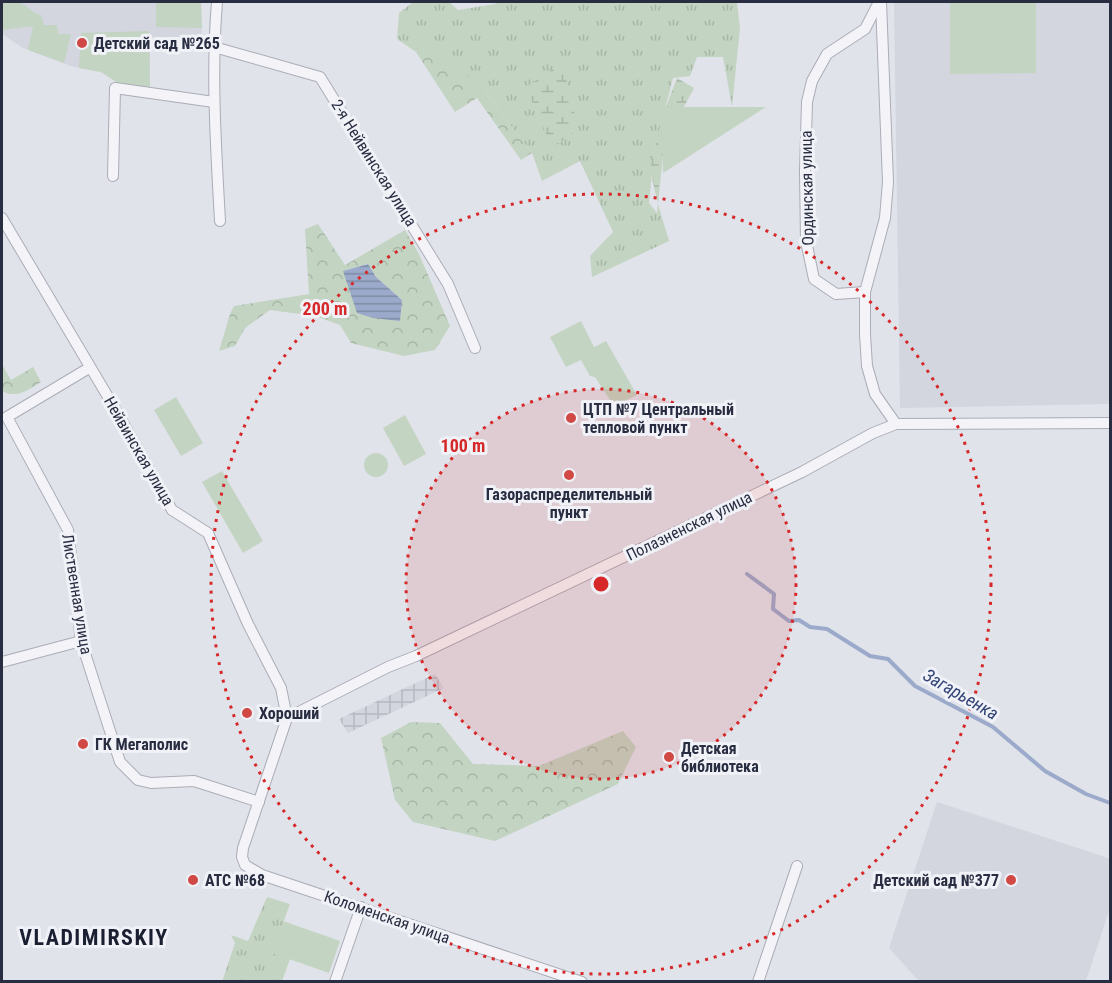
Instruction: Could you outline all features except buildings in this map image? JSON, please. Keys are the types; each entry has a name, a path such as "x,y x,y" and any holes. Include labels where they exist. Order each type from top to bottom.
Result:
{"street":[{"path":"217,2 214,102 220,221"},
{"path":"880,2 888,182 885,218 865,292 867,366 875,394 896,424"},
{"name":"Ординская улица","path":"865,292 836,294 814,279 806,241 806,114 812,81 827,54 865,28 880,2"},
{"name":"2-я Нейвинская улица","path":"214,47 320,77 448,284 475,348"},
{"path":"113,176 115,88 214,102"},
{"name":"Нейвинская улица","path":"2,218 172,510 208,532 248,624 281,688 287,718 254,814"},
{"name":"Лиственная улица","path":"89,368 7,417 68,530 81,641 120,762 138,780 151,783 194,781 259,802"},
{"name":"Полазненская улица","path":"287,718 388,667 416,656 802,472 873,433 896,424 1110,423"},
{"path":"2,662 81,641"},
{"name":"Коломенская улица","path":"254,814 242,857 249,868 361,908 582,981"},
{"path":"758,981 797,866"},
{"path":"335,981 361,908"}],"shaded area":[{"name":"Детский сад №265","path":"2,2 201,2 202,37 150,37 150,88 118,83 101,72 71,66 23,48 2,34"},
{"path":"894,2 1110,2 1110,404 900,408"},
{"path":"435,674 444,688 348,733 339,719"},
{"name":"Детский сад №377","path":"937,802 1108,858 1110,862 1110,908 1086,981 923,981 917,979 889,948"}],"green space":[{"path":"2,2 20,2 41,15 44,25 57,25 58,34 71,34 64,63 28,50 33,26 2,30"},
{"path":"156,2 201,2 202,28 156,27"},
{"path":"413,2 449,2 458,10 497,2 737,2 740,28 732,107 723,57 697,57 690,76 673,78 654,152 649,203 657,213 658,204 669,241 592,277 590,256 613,232 580,161 542,181 532,153 480,86 418,45 416,52 397,39 399,13"},
{"path":"950,2 1036,2 1036,73 950,74"},
{"path":"149,31 150,88 118,83 101,72 79,68 81,33"},
{"path":"430,43 480,86 532,153 521,160 477,98 455,112 416,52 418,45"},
{"path":"560,64 575,104 572,135 552,148 526,87"},
{"path":"677,78 694,88 679,116 663,155 658,204 650,170 662,117"},
{"path":"661,107 766,107 663,173"},
{"path":"318,224 345,265 405,230 419,254 450,326 435,350 404,356 351,343 340,325 315,316 270,310 245,328 235,346 219,351 234,306 309,294 305,229","holes":["367,264 376,277 402,300 343,271"]},
{"path":"581,321 594,347 606,341 637,395 614,406 595,377 590,376 581,360 585,358 566,367 550,337"},
{"path":"2,364 11,380 33,367 41,382 18,394 2,391"},
{"path":"176,397 203,443 181,456 154,410"},
{"path":"405,415 426,454 404,466 383,428"},
{"path":"376,453 381,454 387,460 387,470 381,476 376,477 371,476 365,470 364,465 365,460 371,454"},
{"path":"222,471 263,541 243,553 202,482"},
{"path":"411,722 440,723 473,764 539,766 623,731 636,747 618,784 495,841 413,822 395,800 381,738"},
{"path":"267,897 290,904 272,953 290,959 282,981 222,982 235,943 231,935 248,941"},
{"path":"283,921 340,941 329,973 272,953"}],"water":[{"path":"368,264 376,277 402,300 400,321 373,318 357,313 343,271"}],"waterway":[{"name":"Загарьенка","path":"747,574 774,594 773,609 789,621 799,620 810,627 827,629 870,656 888,659 915,686 993,727 1045,771 1086,794 1110,803"}],"place":[{"name":"Детский сад №265","path":"82,43"},
{"name":"ЦТП №7 Центральный тепловой пункт","path":"571,418"},
{"name":"Газораспределительный пункт","path":"569,475"},
{"name":"Хороший","path":"247,713"},
{"name":"ГК Мегаполис","path":"83,744"},
{"name":"Детская библиотека","path":"669,757"},
{"name":"АТС №68","path":"193,880"},
{"name":"Детский сад №377","path":"1011,880"}],"district":[{"name":"VLADIMIRSKIY","path":"94,937"}]}
